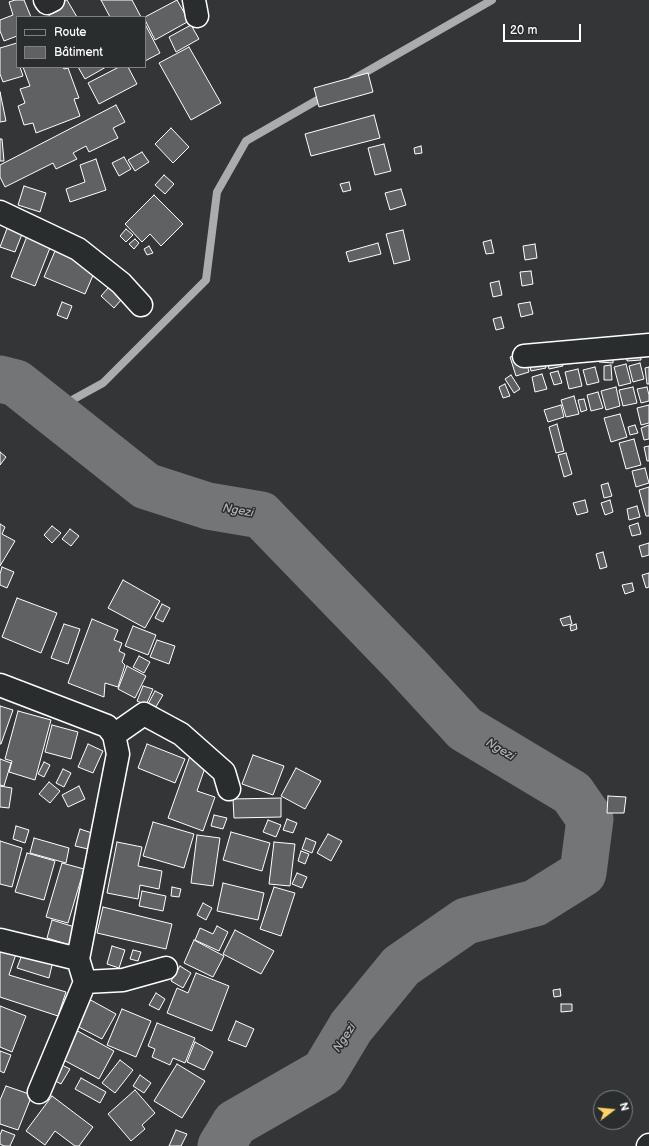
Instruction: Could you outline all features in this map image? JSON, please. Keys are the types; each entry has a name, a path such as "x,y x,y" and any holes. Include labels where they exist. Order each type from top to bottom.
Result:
{"street":[{"path":"45,0 47,3 53,0"},
{"path":"0,212 78,249 121,283 142,305"},
{"path":"524,356 649,345"},
{"path":"0,685 107,726 114,735 118,754 78,959 85,982 39,1092"},
{"path":"114,735 144,714 181,734 224,772 229,789"},
{"path":"0,940 78,959"},
{"path":"85,982 122,980 166,968"}],"building":[{"path":"24,0 31,16 16,16 16,36 4,41 0,31 0,20 13,15 9,2"},
{"path":"54,0 67,0 76,16 49,16 44,6"},
{"path":"101,0 132,0 140,16 109,16"},
{"path":"177,0 189,21 155,40 146,22 146,16"},
{"path":"191,25 199,39 176,52 169,37"},
{"path":"146,26 160,53 146,60"},
{"path":"16,43 16,68 20,68 23,76 3,82 0,74 0,48"},
{"path":"189,47 221,103 191,120 159,63"},
{"path":"23,68 68,68 79,98 74,99 80,116 36,133 33,123 24,125 18,106 25,103 20,89 30,86"},
{"path":"79,68 104,68 85,79"},
{"path":"117,68 129,68 137,84 99,104 88,83"},
{"path":"368,73 373,92 319,107 314,88"},
{"path":"0,92 6,121 0,122"},
{"path":"116,105 125,122 113,128 118,138 89,152 86,146 73,153 77,159 56,169 53,163 5,187 0,177 0,165"},
{"path":"374,115 380,138 311,156 305,134"},
{"path":"171,128 189,147 173,163 155,144"},
{"path":"0,139 2,139 4,161 0,161"},
{"path":"384,144 391,171 375,175 368,148"},
{"path":"421,146 422,153 415,154 414,148"},
{"path":"142,152 149,162 135,171 128,160"},
{"path":"124,157 131,169 119,176 112,163"},
{"path":"96,159 106,190 70,202 66,189 85,182 80,165"},
{"path":"164,175 174,184 165,194 155,185"},
{"path":"349,182 351,190 343,192 340,184"},
{"path":"24,186 46,193 40,212 18,205"},
{"path":"401,189 406,205 390,210 385,193"},
{"path":"154,195 183,224 161,246 150,234 142,242 125,224"},
{"path":"11,218 26,224 15,252 0,247"},
{"path":"31,226 55,235 35,286 11,277"},
{"path":"126,229 133,235 126,242 120,236"},
{"path":"403,230 410,260 394,264 386,234"},
{"path":"135,239 139,243 134,249 129,244"},
{"path":"63,240 97,266 85,294 44,277 55,251 58,252"},
{"path":"491,240 494,253 486,254 483,242"},
{"path":"378,243 381,254 349,262 346,252"},
{"path":"535,244 537,258 525,260 523,246"},
{"path":"149,246 153,253 147,255 144,249"},
{"path":"531,271 533,284 522,286 520,272"},
{"path":"116,279 129,291 114,308 101,296"},
{"path":"499,281 502,295 493,297 490,283"},
{"path":"62,302 72,306 67,319 57,315"},
{"path":"530,302 533,314 521,317 518,304"},
{"path":"501,317 504,328 496,330 493,319"},
{"path":"627,344 640,344 641,360 627,361"},
{"path":"600,345 614,345 613,363 599,362"},
{"path":"558,347 563,366 549,369 545,350"},
{"path":"541,348 546,368 531,371 527,352"},
{"path":"524,353 529,372 516,376 510,357"},
{"path":"640,363 644,379 633,382 629,366"},
{"path":"626,364 631,383 619,386 614,367"},
{"path":"611,365 612,380 604,380 604,366"},
{"path":"595,367 599,382 587,385 583,370"},
{"path":"649,367 649,384 647,384 645,368"},
{"path":"578,369 582,386 569,389 565,372"},
{"path":"558,371 562,383 554,385 550,373"},
{"path":"542,374 547,389 535,392 532,377"},
{"path":"511,375 520,389 514,393 505,379"},
{"path":"505,384 510,396 503,398 499,387"},
{"path":"616,387 620,406 606,410 601,391"},
{"path":"633,387 637,403 623,406 619,390"},
{"path":"647,387 649,401 641,403 637,389"},
{"path":"598,392 603,408 591,411 587,395"},
{"path":"574,396 579,414 566,417 561,400"},
{"path":"584,399 587,410 581,412 578,400"},
{"path":"561,405 564,417 548,422 544,410"},
{"path":"649,405 649,423 641,425 637,408"},
{"path":"620,414 627,437 611,442 604,418"},
{"path":"557,424 564,451 556,453 549,427"},
{"path":"635,425 638,433 630,435 628,427"},
{"path":"649,425 649,439 644,440 641,428"},
{"path":"634,439 641,465 626,469 619,443"},
{"path":"649,446 649,461 647,461 644,447"},
{"path":"0,452 6,457 0,465"},
{"path":"566,453 572,474 564,477 558,455"},
{"path":"645,468 649,483 636,487 632,471"},
{"path":"608,483 612,496 604,498 601,485"},
{"path":"649,487 649,516 646,516 639,490"},
{"path":"585,500 588,512 577,515 573,503"},
{"path":"610,500 613,512 605,515 601,503"},
{"path":"637,506 640,517 629,520 627,509"},
{"path":"638,523 641,534 632,536 629,526"},
{"path":"0,524 5,527 2,534 15,541 0,566"},
{"path":"52,526 61,533 52,543 44,535"},
{"path":"70,529 79,536 71,546 62,539"},
{"path":"649,543 649,555 642,557 639,546"},
{"path":"603,552 607,567 600,569 596,554"},
{"path":"2,567 14,572 7,588 0,585 0,574"},
{"path":"649,573 649,587 646,588 642,575"},
{"path":"123,580 160,601 145,628 108,608"},
{"path":"632,583 634,591 625,594 622,585"},
{"path":"17,598 57,613 41,653 2,637"},
{"path":"162,604 170,608 163,622 155,618"},
{"path":"570,616 572,624 563,626 560,619"},
{"path":"92,619 118,630 114,640 122,643 119,651 125,654 122,662 125,665 118,687 105,683 104,697 68,683"},
{"path":"64,624 80,629 68,664 51,658"},
{"path":"576,624 577,629 571,631 570,626"},
{"path":"133,626 156,635 148,655 125,646"},
{"path":"157,640 175,646 169,664 150,657"},
{"path":"139,656 150,662 144,673 133,667"},
{"path":"127,666 146,676 135,698 118,689"},
{"path":"143,686 153,689 146,705 137,701"},
{"path":"155,691 163,695 154,710 147,706"},
{"path":"0,706 13,710 1,744 0,744"},
{"path":"18,711 51,720 35,780 9,772 12,761 5,759"},
{"path":"52,725 78,732 71,759 45,752"},
{"path":"88,744 103,751 93,773 78,767"},
{"path":"147,744 185,759 175,783 138,768"},
{"path":"253,755 284,766 273,795 242,784"},
{"path":"190,756 207,762 197,791 215,797 203,831 168,818"},
{"path":"0,759 11,763 4,786 0,785"},
{"path":"44,762 50,765 44,777 38,774"},
{"path":"296,768 321,781 305,809 281,796"},
{"path":"63,769 71,773 64,787 56,783"},
{"path":"49,782 60,791 50,803 39,794"},
{"path":"0,786 12,788 9,808 0,807"},
{"path":"79,786 85,799 68,807 62,795"},
{"path":"608,796 626,797 624,813 607,813"},
{"path":"281,798 281,817 234,818 233,799"},
{"path":"214,815 227,818 223,829 211,826"},
{"path":"287,819 297,823 293,833 283,830"},
{"path":"268,820 281,825 276,837 263,832"},
{"path":"153,822 194,834 184,868 143,856"},
{"path":"16,826 29,830 25,843 13,839"},
{"path":"80,829 92,833 88,849 75,846"},
{"path":"231,832 270,843 262,871 223,860"},
{"path":"328,834 342,841 331,861 317,853"},
{"path":"197,835 220,838 213,886 191,883"},
{"path":"34,838 69,848 66,863 30,853"},
{"path":"306,838 316,842 312,853 302,849"},
{"path":"0,841 22,848 12,887 0,884"},
{"path":"117,842 142,847 138,866 162,871 159,889 140,885 138,899 107,893"},
{"path":"274,842 295,844 290,886 269,884"},
{"path":"301,851 309,854 305,864 298,861"},
{"path":"27,853 55,861 44,900 15,892"},
{"path":"62,863 84,869 68,923 46,917"},
{"path":"297,873 307,877 302,888 292,884"},
{"path":"223,883 264,893 258,920 217,911"},
{"path":"172,887 181,889 179,897 171,896"},
{"path":"274,887 295,893 281,936 260,929"},
{"path":"142,891 166,896 163,911 139,906"},
{"path":"203,903 212,908 206,920 197,915"},
{"path":"103,907 172,924 166,949 97,933"},
{"path":"52,920 78,928 73,946 47,938"},
{"path":"217,926 228,932 219,951 195,940 200,928 213,934"},
{"path":"235,930 274,951 261,974 223,954"},
{"path":"194,940 224,956 213,977 184,963"},
{"path":"0,946 17,951 9,975 66,992 58,1016 0,997"},
{"path":"112,946 125,950 119,968 107,964"},
{"path":"133,950 141,952 138,961 130,959"},
{"path":"23,952 53,961 49,978 17,968"},
{"path":"180,966 191,973 183,988 171,981"},
{"path":"196,973 229,986 212,1031 167,1013 177,988 188,993"},
{"path":"560,989 561,996 554,997 553,990"},
{"path":"156,993 165,999 159,1010 149,1005"},
{"path":"87,998 116,1014 102,1039 73,1024"},
{"path":"561,1004 572,1004 572,1011 561,1012"},
{"path":"0,1006 26,1016 12,1052 0,1047"},
{"path":"122,1009 151,1021 136,1057 107,1045"},
{"path":"236,1021 254,1029 246,1047 228,1040"},
{"path":"157,1023 195,1038 185,1063 173,1058 170,1065 152,1057 155,1049 148,1046"},
{"path":"74,1029 114,1051 99,1079 58,1057"},
{"path":"195,1042 213,1052 204,1070 187,1062"},
{"path":"0,1051 11,1055 4,1073 0,1071"},
{"path":"120,1060 133,1070 115,1093 102,1083"},
{"path":"58,1063 70,1069 61,1084 50,1078"},
{"path":"177,1064 205,1081 182,1118 154,1101"},
{"path":"140,1075 151,1083 144,1093 133,1086"},
{"path":"81,1078 106,1092 100,1103 75,1089"},
{"path":"6,1086 32,1095 18,1130 0,1124 0,1100"},
{"path":"135,1090 155,1113 142,1125 145,1129 131,1141 108,1114"},
{"path":"52,1096 93,1127 79,1146 75,1146 55,1131 45,1145 26,1131"},
{"path":"2,1130 15,1135 10,1146 0,1144 0,1135"},
{"path":"176,1130 187,1134 181,1146 169,1146"}],"waterway":[{"path":"352,80 492,0"},
{"path":"52,411 103,383 206,280 217,192 246,141 326,95"},
{"name":"Ngezi","path":"0,379 16,383 146,486 208,506 261,515 406,665 465,729 572,793 590,819 583,873 535,903 466,921 401,966 351,1027 324,1072 235,1123 221,1146"}]}
